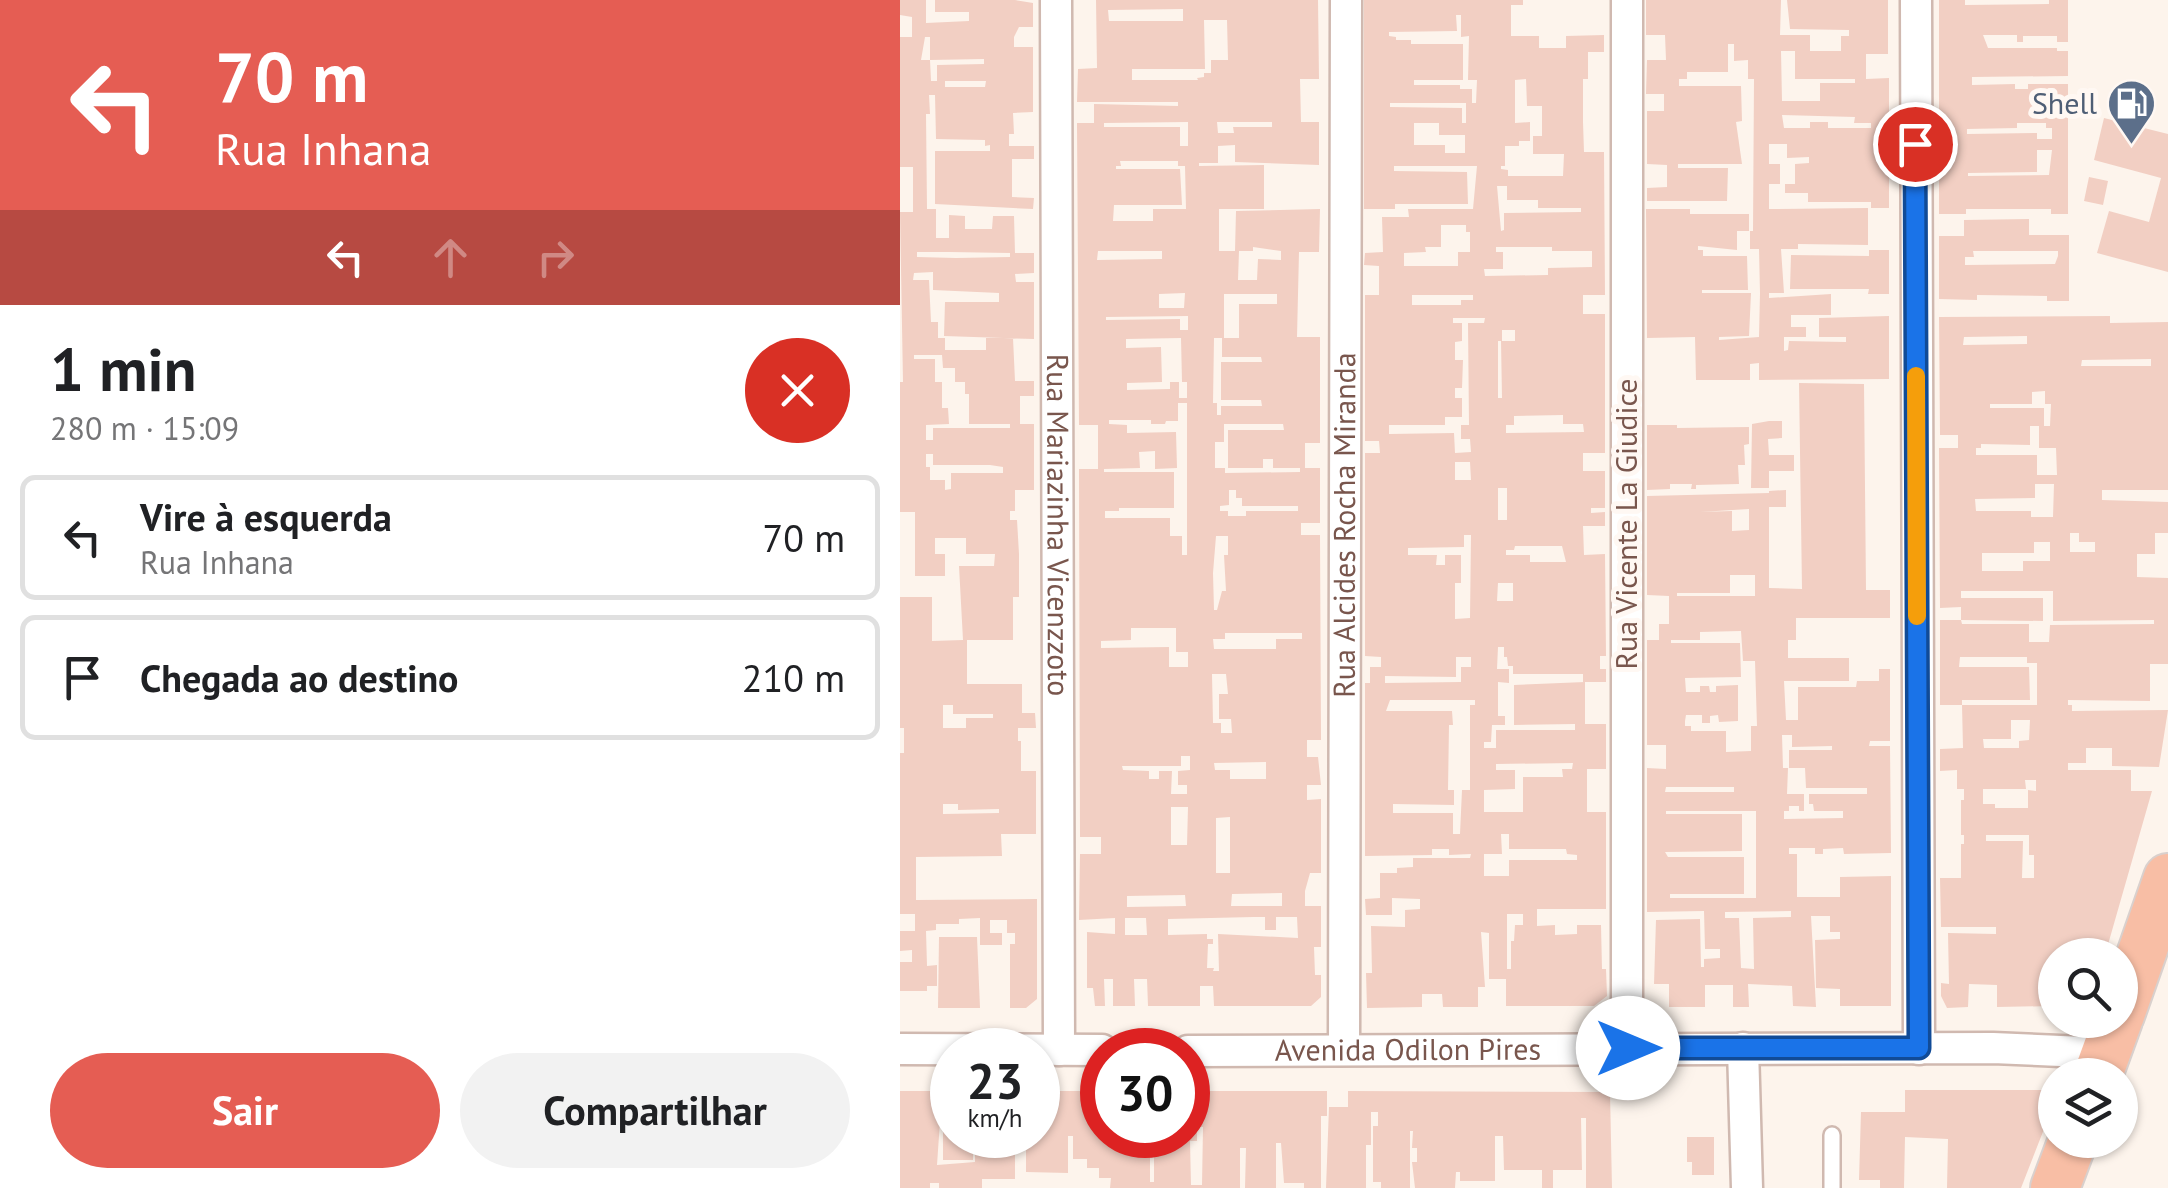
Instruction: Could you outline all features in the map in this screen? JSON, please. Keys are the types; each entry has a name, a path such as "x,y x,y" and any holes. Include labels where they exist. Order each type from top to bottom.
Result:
{"highway":[{"path":"2110,1041 2168,878"},
{"path":"2055,1188 2066,1158"}],"street":[{"name":"Rua Mariazinha Vicenzzoto","path":"1056,0 1059,1028"},
{"name":"Rua Alcides Rocha Miranda","path":"1344,1050 1346,0"},
{"name":"Rua Vicente La Giudice","path":"1627,0 1628,1048"},
{"path":"1916,0 1919,1048"},
{"name":"Avenida Odilon Pires","path":"1210,1050 1919,1048 2110,1041"},
{"path":"1743,1048 1746,1188"},
{"path":"900,1049 930,1049"}],"lane":[{"path":"1832,1135 1832,1188"}],"building":[{"path":"900,0 926,0 926,23 969,21 969,12 935,12 935,0 1033,3 1033,27 1019,27 1014,47 1033,47 1033,112 1013,113 1014,134 1009,134 1009,146 1034,146 1034,159 1012,159 1012,197 1034,198 1033,209 935,204 935,151 990,151 990,145 985,146 985,140 936,139 935,95 929,95 930,114 926,114 927,209 936,209 936,238 949,238 949,215 965,216 965,229 992,229 993,216 1014,216 1015,253 1034,253 1034,273 1015,274 1016,282 1034,282 1034,339 1013,338 1015,381 1034,381 1034,396 1020,396 1020,424 1034,424 1034,490 1015,490 1015,511 1010,511 1010,520 1017,520 1019,554 1013,640 967,640 967,684 1022,684 1022,713 1035,713 1036,728 1018,728 1018,741 1021,771 1036,771 1036,834 1001,834 1002,856 916,857 916,900 1037,899 1037,999 1026,1008 1010,1008 1010,944 1015,944 1015,933 1007,933 1007,920 990,920 990,933 1002,933 1002,945 980,945 980,918 959,919 959,924 936,924 936,930 926,931 927,966 937,965 937,986 927,986 927,991 900,991 900,962 912,962 912,950 900,951 900,931 915,931 915,914 900,914 900,753 904,753 904,728 900,728 900,597 932,597 932,641 963,640 959,566 994,566 995,554 966,554 966,538 935,538 935,554 945,554 945,576 915,576 915,512 900,512 900,212 913,212 913,167 900,167 900,37 912,37 912,17 900,15","holes":["925,37 930,37 930,60 921,60","984,59 984,64 937,65 937,81 931,81 930,60","945,81 986,81 985,87 945,87","917,252 1010,253 1010,257 917,257","933,272 933,290 999,293 999,302 945,302 944,336 1004,338 986,338 986,350 945,350 945,338 938,338 938,322 931,322 929,280 913,280 914,273","914,355 942,355 943,368 955,368 955,382 965,382 965,394 969,394 969,424 1010,424 1010,428 933,428 933,440 926,440 926,425 949,424 948,408 942,408 942,382 935,382 935,359 914,359","926,454 933,454 933,465 990,465 1003,467 1003,473 951,473 951,489 945,490 945,480 930,480 930,467 926,467","943,705 953,705 953,714 993,714 993,718 966,718 966,728 943,728","943,804 958,804 958,810 999,809 999,813 943,814"]},
{"path":"1096,0 1318,0 1319,79 1300,79 1301,122 1319,122 1319,165 1235,162 1235,145 1218,146 1218,163 1199,163 1264,165 1264,209 1219,209 1219,251 1235,251 1236,211 1320,209 1319,252 1299,252 1297,337 1320,337 1320,443 1305,443 1305,468 1320,468 1320,523 1301,523 1301,535 1320,535 1321,740 1307,740 1307,757 1318,757 1321,785 1307,785 1307,800 1321,799 1321,873 1310,873 1305,906 1321,906 1321,947 1314,947 1315,975 1321,975 1321,997 1311,1006 1214,1006 1213,986 1200,986 1200,1006 1148,1006 1147,979 1134,979 1135,1006 1113,1006 1113,979 1104,979 1105,1006 1095,1006 1093,988 1087,988 1087,932 1115,934 1115,918 1079,920 1080,854 1101,854 1101,837 1080,837 1079,469 1098,469 1098,425 1079,425 1077,123 1094,123 1094,104 1178,106 1178,102 1077,102 1078,69 1097,68","holes":["1183,9 1183,21 1109,21 1108,10","1204,20 1227,20 1228,60 1211,60 1211,73 1204,73 1198,80 1132,80 1132,69 1205,69","1188,122 1188,146 1180,146 1180,127 1104,127 1104,123","1217,122 1272,122 1272,127 1233,127 1234,133 1218,133","1120,161 1178,161 1178,166 1185,166 1186,209 1153,209 1153,221 1113,221 1114,205 1182,205 1180,169 1116,169 1121,166","1253,247 1281,251 1281,260 1258,259 1257,280 1238,280 1239,251 1253,251","1098,251 1162,251 1162,259 1097,260","1185,293 1184,308 1159,308 1159,294","1224,294 1277,294 1277,304 1239,304 1239,338 1224,338","1188,316 1188,330 1180,330 1180,319 1106,317","1181,338 1182,382 1187,382 1187,398 1179,398 1179,382 1170,382 1170,389 1127,390 1127,383 1162,382 1161,347 1126,348 1126,339","1214,338 1222,338 1222,357 1261,357 1262,362 1221,362 1221,400 1261,400 1262,406 1221,406 1221,415 1217,415 1217,403 1213,403","1178,403 1187,403 1187,555 1182,555 1182,536 1170,536 1170,518 1105,518 1105,511 1119,508 1174,508 1174,472 1104,472 1140,468 1139,452 1155,451 1155,469 1177,468 1176,432 1127,433 1127,425 1109,424 1109,420 1151,420 1151,424 1178,421","1224,424 1283,424 1284,430 1228,430 1228,468 1263,468 1263,459 1273,459 1273,468 1300,468 1300,472 1225,473 1225,468 1215,468 1215,442 1224,442","1229,490 1236,490 1242,506 1298,506 1298,511 1246,511 1246,516 1228,516 1228,511 1220,511 1220,506 1229,505","1216,536 1228,536 1228,555 1224,555 1226,591 1222,591 1217,610 1213,573","1131,628 1176,628 1176,652 1188,652 1188,667 1169,667 1169,647 1101,648 1101,641 1131,640","1225,633 1302,633 1302,639 1276,639 1276,649 1214,649 1213,639 1225,639","1212,674 1226,674 1228,694 1219,694 1219,719 1231,719 1232,733 1221,733 1221,723 1213,723","1181,756 1190,756 1190,770 1178,771 1178,785 1187,785 1187,794 1171,794 1172,771 1159,771 1159,779 1149,779 1149,771 1123,770 1122,766 1181,766","1266,762 1266,779 1230,779 1230,770 1215,770 1214,763","1171,807 1188,807 1187,845 1171,845","1230,817 1230,873 1216,873 1216,818","1282,893 1282,906 1231,906 1232,894","1185,895 1186,906 1127,907 1127,896","1265,917 1265,930 1276,930 1276,917 1297,917 1298,938 1218,934 1219,971 1207,968 1208,944 1213,944 1213,939 1207,939 1207,934 1168,935 1168,919","1125,918 1146,918 1147,935 1125,935"]},
{"path":"1364,0 1523,0 1523,5 1511,5 1511,36 1539,36 1539,48 1566,48 1566,36 1604,35 1604,52 1588,52 1588,79 1583,79 1583,122 1584,152 1604,152 1605,295 1583,295 1583,314 1605,314 1605,453 1583,453 1583,471 1605,471 1605,508 1591,508 1591,513 1605,512 1605,526 1583,526 1584,555 1605,554 1606,656 1600,656 1600,669 1606,669 1606,682 1585,682 1585,724 1606,724 1606,769 1587,769 1587,812 1606,812 1606,909 1537,909 1537,926 1555,925 1555,935 1577,934 1577,925 1601,925 1607,996 1594,1006 1506,1006 1506,979 1489,979 1489,933 1481,932 1485,987 1478,987 1478,1007 1443,1007 1442,994 1422,994 1422,1007 1367,1008 1366,973 1372,973 1371,926 1405,927 1405,910 1420,909 1420,899 1392,898 1392,915 1366,915 1365,899 1380,898 1380,873 1397,873 1397,868 1413,867 1413,858 1470,858 1471,854 1449,855 1449,849 1432,849 1432,855 1365,856 1365,683 1370,683 1370,667 1381,667 1381,657 1365,656 1365,453 1380,453 1379,441 1365,441 1365,295 1379,295 1379,266 1364,265 1365,253 1383,252 1382,217 1409,217 1408,209 1473,209 1477,166 1394,166 1394,171 1467,172 1468,204 1395,204 1395,209 1364,209","holes":["1456,15 1461,15 1461,37 1469,36 1468,80 1477,80 1476,103 1472,103 1472,89 1460,89 1460,85 1414,85 1414,80 1463,80 1463,44 1411,44 1411,40 1389,36 1389,32 1457,31","1526,79 1527,106 1542,106 1542,136 1533,136 1533,154 1564,154 1563,176 1508,176 1508,170 1501,169 1505,166 1505,146 1530,141 1530,122 1515,123 1515,80","1390,103 1466,103 1466,123 1462,123 1462,108 1390,107","1414,123 1439,123 1439,135 1465,135 1465,153 1445,153 1445,145 1414,145","1497,186 1507,186 1507,200 1538,200 1538,208 1581,208 1581,212 1504,213 1501,231","1441,225 1466,225 1466,232 1470,232 1470,252 1458,252 1458,266 1404,266 1404,253 1441,247","1496,247 1592,251 1592,267 1548,268 1548,275 1485,276 1484,269 1503,269 1503,252 1496,252","1412,295 1473,295 1473,300 1461,300 1461,305 1412,305","1453,318 1485,318 1484,323 1468,323 1469,425 1461,425 1461,439 1470,439 1471,452 1455,453 1454,433 1389,434 1389,425 1445,425 1445,417 1462,417 1462,398 1455,398 1455,388 1462,388 1463,360 1455,360 1455,342 1462,341 1462,323 1453,323","1502,330 1515,330 1515,341 1502,341","1498,341 1501,341 1502,398 1498,398","1563,415 1563,424 1583,424 1584,432 1506,433 1506,425 1514,425 1514,416","1455,462 1470,462 1471,480 1455,480","1498,488 1507,488 1507,520 1498,520","1464,535 1471,535 1470,618 1455,619 1455,583 1461,583 1461,555 1445,555 1445,565 1436,565 1437,555 1408,555 1408,548 1464,547","1515,546 1562,546 1566,562 1530,562 1530,555 1506,555 1506,550 1514,550","1498,583 1513,583 1513,601 1497,601","1498,647 1504,647 1504,657 1508,666 1513,666 1513,674 1583,674 1585,682 1514,685 1514,725 1575,724 1575,730 1496,730 1496,748 1484,748 1484,742 1491,742 1492,725 1505,725 1505,716 1498,716 1498,682 1509,683 1509,669 1497,669","1456,657 1471,657 1471,667 1461,667 1461,682 1385,683 1385,676 1456,677","1390,700 1475,700 1475,705 1470,705 1470,790 1462,790 1460,834 1453,834 1453,813 1393,813 1393,804 1454,805 1454,790 1448,790 1449,725 1453,725 1452,711 1386,711","1573,763 1572,769 1562,769 1563,777 1523,777 1523,812 1484,812 1484,790 1515,789 1515,770 1496,770 1496,764","1501,834 1509,834 1509,849 1566,849 1567,854 1577,855 1577,860 1509,860 1509,876 1484,876 1484,854 1502,854","1507,914 1523,914 1523,925 1515,925 1511,969 1507,969"]},
{"path":"1646,0 1781,0 1780,35 1810,35 1810,51 1841,51 1841,36 1849,36 1849,30 1790,29 1787,0 1888,0 1888,54 1866,54 1866,79 1889,78 1889,208 1871,208 1871,202 1808,202 1808,193 1785,193 1785,184 1795,184 1795,164 1809,163 1809,157 1787,158 1787,144 1769,144 1769,164 1780,164 1780,184 1769,184 1769,209 1868,208 1868,245 1798,244 1798,249 1781,249 1784,293 1769,293 1769,298 1831,294 1831,315 1791,315 1791,327 1806,327 1806,337 1784,337 1784,351 1788,350 1789,341 1846,342 1846,337 1819,337 1819,318 1889,316 1889,379 1759,380 1759,363 1750,364 1750,380 1696,380 1695,337 1647,338 1646,209 1749,214 1749,231 1737,231 1737,250 1698,246 1703,256 1747,256 1748,290 1702,290 1751,293 1749,336 1719,340 1759,337 1760,293 1759,249 1750,249 1754,79 1748,79 1748,60 1734,61 1734,44 1728,44 1728,72 1687,72 1687,79 1679,79 1679,86 1741,86 1742,121 1736,122 1742,164 1678,164 1678,168 1728,168 1727,201 1647,201 1647,188 1667,187 1667,165 1647,164 1647,111 1664,111 1664,94 1646,94 1647,60 1666,60 1665,35 1646,35","holes":["1781,51 1795,51 1795,79 1855,79 1855,83 1820,83 1820,101 1782,101","1782,115 1855,117 1854,123 1871,123 1871,128 1828,128 1828,122 1810,122 1810,128 1784,128"]},
{"path":"1939,0 1965,0 1965,5 2049,4 2049,0 2068,0 2068,42 2057,42 2057,36 2023,36 2023,42 2017,42 2017,35 1983,35 1988,48 2068,51 2068,76 1972,77 1972,85 2015,84 2015,89 2028,89 2028,84 2068,84 2068,214 2051,214 2051,209 1966,209 1966,214 1939,214","holes":["2017,123 2046,123 2046,128 2052,128 2052,139 2037,139 2037,133 1967,134 1967,129 2017,128","2037,150 2052,150 2049,175 1968,176 2037,172"]},
{"path":"2104,118 2168,134 2168,272 2097,253 2109,211 2149,222 2161,178 2094,160"},
{"path":"2089,177 2108,181 2103,205 2084,201"},
{"path":"2029,219 2029,235 2069,235 2069,301 2047,301 2047,296 1939,299 1939,236 1964,236 1964,220","holes":["1973,251 2058,251 2055,264 1965,265 1965,257 1974,257"]},
{"path":"1869,250 1889,250 1889,294 1868,294 1869,289 1790,289 1791,255 1869,256"},
{"path":"2110,316 2110,323 2168,322 2168,490 2102,490 2102,500 2168,502 2168,533 2155,533 2155,554 2137,554 2137,577 2168,578 2168,664 2150,664 2150,701 2068,700 2072,711 2168,710 2159,767 2112,766 2112,748 2086,748 2086,763 2068,763 2068,770 2131,770 2131,791 2152,791 2110,938 2038,938 2038,1006 1997,1007 1997,985 1969,984 1968,1007 1947,1008 1941,996 1941,983 1949,984 1948,933 1996,934 1996,927 1941,927 1940,878 1961,878 1964,789 1957,789 1957,770 1940,771 1940,749 1963,748 1962,705 1940,705 1940,620 1961,620 1961,607 1940,608 1939,448 1958,448 1958,435 1940,435 1939,317","holes":["2027,336 2027,344 1963,345 1964,337","2151,359 2151,366 2081,366 2082,360","2045,391 2045,404 2051,404 2050,426 2044,426 2044,408 1990,408 1990,404 2032,404 2032,392","2030,426 2039,426 2039,448 2056,448 2057,475 2037,475 2037,455 1976,455 1981,444 2030,445","2035,484 2054,484 2053,517 2031,517 2031,511 1976,511 1975,499 2035,498","2070,533 2079,533 2079,542 2095,542 2095,552 2070,552","2034,542 2050,542 2050,561 2023,561 2023,571 1982,571 1982,553 2034,553","1961,591 2053,591 2053,621 2154,620 2154,624 2050,625 2049,642 2029,642 2029,624 1962,624 1961,620 2043,621 2043,598 1961,598","1960,657 2027,657 2027,663 2037,663 2037,705 1962,705 1962,700 2030,700 2029,667 1959,667","2011,720 2030,720 2029,740 2019,741 2019,748 1984,748 1983,739 2011,739","2025,780 2036,780 2036,791 2028,790 2028,808 1983,804 1983,789 2026,789","1986,835 2029,835 2034,878 2022,878 2023,841 1986,841"]},
{"path":"1799,383 1864,384 1866,590 1890,590 1890,618 1796,618 1796,640 1788,640 1788,658 1849,658 1849,681 1784,681 1786,720 1798,720 1798,687 1856,687 1857,681 1879,681 1879,669 1890,669 1890,741 1870,741 1869,746 1890,746 1891,853 1844,854 1843,848 1823,849 1823,854 1815,854 1815,848 1789,848 1789,854 1797,854 1797,897 1840,897 1840,877 1891,876 1891,1006 1840,1006 1840,989 1816,988 1815,940 1840,939 1840,932 1830,932 1830,916 1811,916 1816,1007 1793,1006 1792,986 1748,984 1749,1007 1733,1007 1733,985 1705,985 1705,1007 1669,1007 1669,984 1654,984 1656,920 1700,919 1701,967 1704,959 1720,958 1720,949 1705,949 1704,911 1647,912 1647,768 1666,769 1666,745 1647,745 1647,640 1659,640 1659,624 1669,624 1669,596 1647,595 1647,496 1786,490 1786,507 1769,507 1769,588 1802,589","holes":["1749,509 1749,530 1732,531 1732,511 1700,512","1730,575 1755,575 1755,596 1677,593 1730,593","1741,631 1743,661 1755,661 1757,726 1751,726 1751,751 1726,752 1726,731 1691,731 1691,726 1685,726 1686,715 1702,715 1702,723 1710,723 1710,716 1718,715 1719,722 1738,721 1738,685 1716,686 1716,692 1710,692 1709,686 1700,686 1700,692 1686,692 1685,678 1741,677 1740,643 1671,643 1700,640 1700,632","1782,735 1792,735 1792,747 1832,746 1832,750 1789,750 1789,768 1805,768 1806,788 1867,788 1867,794 1809,794 1814,811 1843,811 1843,818 1784,819 1789,806 1799,806 1799,811 1804,811 1804,794 1787,794 1788,768 1783,768","1666,787 1734,787 1734,792 1665,792","1666,811 1756,811 1756,898 1670,898 1670,894 1744,894 1744,857 1668,857 1665,852 1742,851 1742,814","1791,911 1791,917 1753,918 1754,969 1741,968 1739,918 1725,918 1725,912"]},
{"path":"1782,421 1782,438 1768,439 1769,455 1794,455 1794,471 1769,471 1769,488 1751,488 1752,424"},
{"path":"1647,425 1749,427 1749,444 1744,445 1745,465 1738,465 1739,484 1696,485 1696,489 1691,489 1692,484 1670,484 1670,489 1647,490"},
{"path":"939,937 977,937 980,1008 938,1008"},
{"path":"1905,1090 2038,1090 2038,1144 2021,1188 1947,1188 1948,1139 1905,1137 1904,1188 1880,1188 1880,1180 1859,1180 1861,1112 1905,1112"},
{"path":"900,1091 930,1091 930,1158 937,1158 937,1165 975,1162 975,1158 1015,1158 1015,1179 982,1179 982,1188 939,1188 939,1183 930,1183 930,1188 900,1188"},
{"path":"1060,1091 1080,1091 1080,1158 1150,1158 1150,1182 1154,1182 1154,1158 1190,1158 1191,1185 1202,1185 1202,1158 1210,1158 1210,1091 1327,1091 1327,1116 1321,1116 1321,1188 1284,1183 1281,1143 1276,1143 1276,1188 1245,1188 1246,1148 1240,1148 1240,1188 1110,1188 1111,1178 1099,1178 1099,1168 1087,1168 1087,1159 1073,1159 1073,1136 1068,1136 1068,1173 1026,1172 1026,1158 1060,1158"},
{"path":"1348,1091 1610,1092 1612,1188 1586,1188 1586,1118 1581,1118 1582,1170 1553,1170 1553,1188 1542,1188 1542,1170 1504,1170 1503,1136 1495,1136 1495,1181 1460,1181 1460,1172 1456,1172 1455,1188 1415,1188 1412,1162 1417,1162 1417,1148 1412,1148 1410,1131 1410,1188 1381,1188 1381,1182 1373,1182 1373,1126 1378,1126 1378,1112 1371,1112 1366,1188 1326,1188 1329,1107 1348,1107"},
{"path":"1687,1137 1714,1137 1714,1175 1692,1175 1692,1162 1687,1162"}],"slow traffic":[{"path":"1916,376 1917,616"}],"place":[{"name":"Shell","path":"2132,146"}],"route":[{"path":"1628,1048 1919,1048 1915,144"}]}
